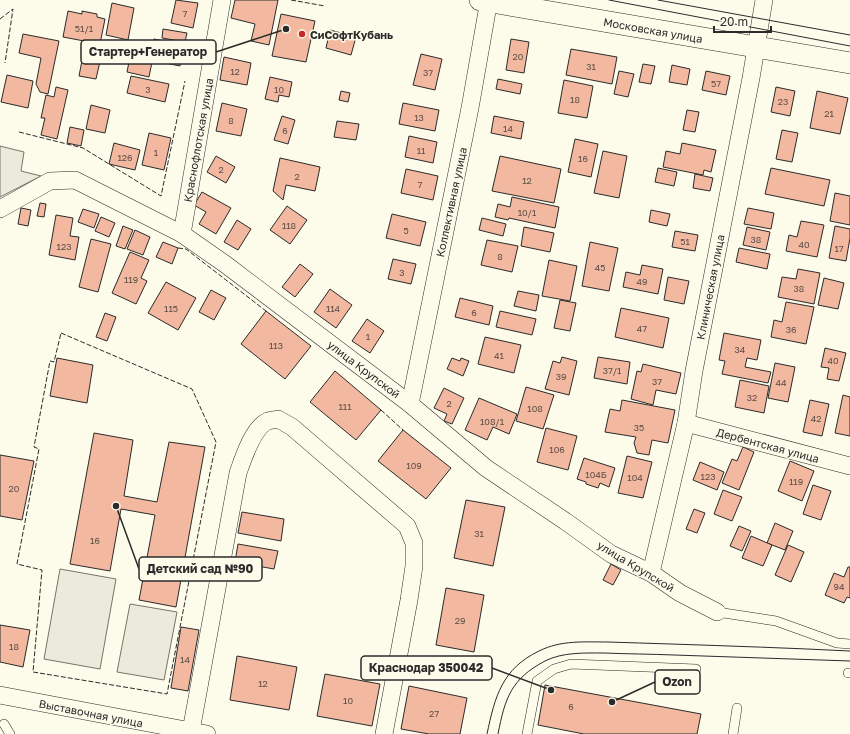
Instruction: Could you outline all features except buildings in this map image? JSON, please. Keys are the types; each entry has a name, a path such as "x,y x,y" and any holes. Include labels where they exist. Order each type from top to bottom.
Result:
{"street":[{"name":"Краснофлотская улица","path":"182,234 222,0"},
{"name":"Московская улица","path":"486,0 756,48 850,63"},
{"name":"Коллективная улица","path":"410,404 470,108 486,0"},
{"name":"Клиническая улица","path":"651,573 686,423 694,371 764,0"},
{"name":"улица Крупской","path":"0,209 50,181 75,180 182,234 225,264 410,404 486,468 566,521 611,554 651,573 680,593 717,612"},
{"path":"199,732 238,473 255,432 267,422 278,419 292,427 407,526 414,543 414,566 409,600 384,734"},
{"name":"Дербентская улица","path":"686,423 850,466"},
{"name":"Выставочная улица","path":"0,695 199,732"}],"lane":[{"path":"717,612 776,621 837,643 850,644"},
{"path":"528,734 537,681 554,669 571,664 696,669"},
{"path":"733,734 737,708"},
{"path":"4,724 10,734"}],"shaded area":[{"path":"0,146 24,152 21,171 41,176 0,197"},
{"path":"60,569 116,579 100,669 44,659"},
{"path":"130,604 177,612 164,680 117,672"}],"tram line":[{"path":"609,0 850,46"},
{"path":"658,0 850,35"},
{"path":"487,734 497,696 508,675 526,658 547,647 564,643 608,642 850,651"},
{"path":"498,734 507,700 517,683 524,675 534,668 545,661 559,656 604,653 850,661"}],"fence":[{"path":"291,0 325,6"},
{"path":"0,19 13,9 5,63"},
{"path":"19,132 83,148 161,196 185,81"},
{"path":"178,248 186,249 266,311"},
{"path":"61,333 192,389 216,442 167,694 33,672 42,570 17,564 39,449 34,447 50,361 54,362 61,333"},
{"path":"381,410 403,430"}],"place":[{"name":"Стартер+Генератор","path":"286,29"},
{"name":"СиСофтКубань","path":"302,34"},
{"name":"Детский сад №90","path":"116,506"},
{"name":"Краснодар 350042","path":"551,690"},
{"name":"Ozon","path":"612,702"}]}
